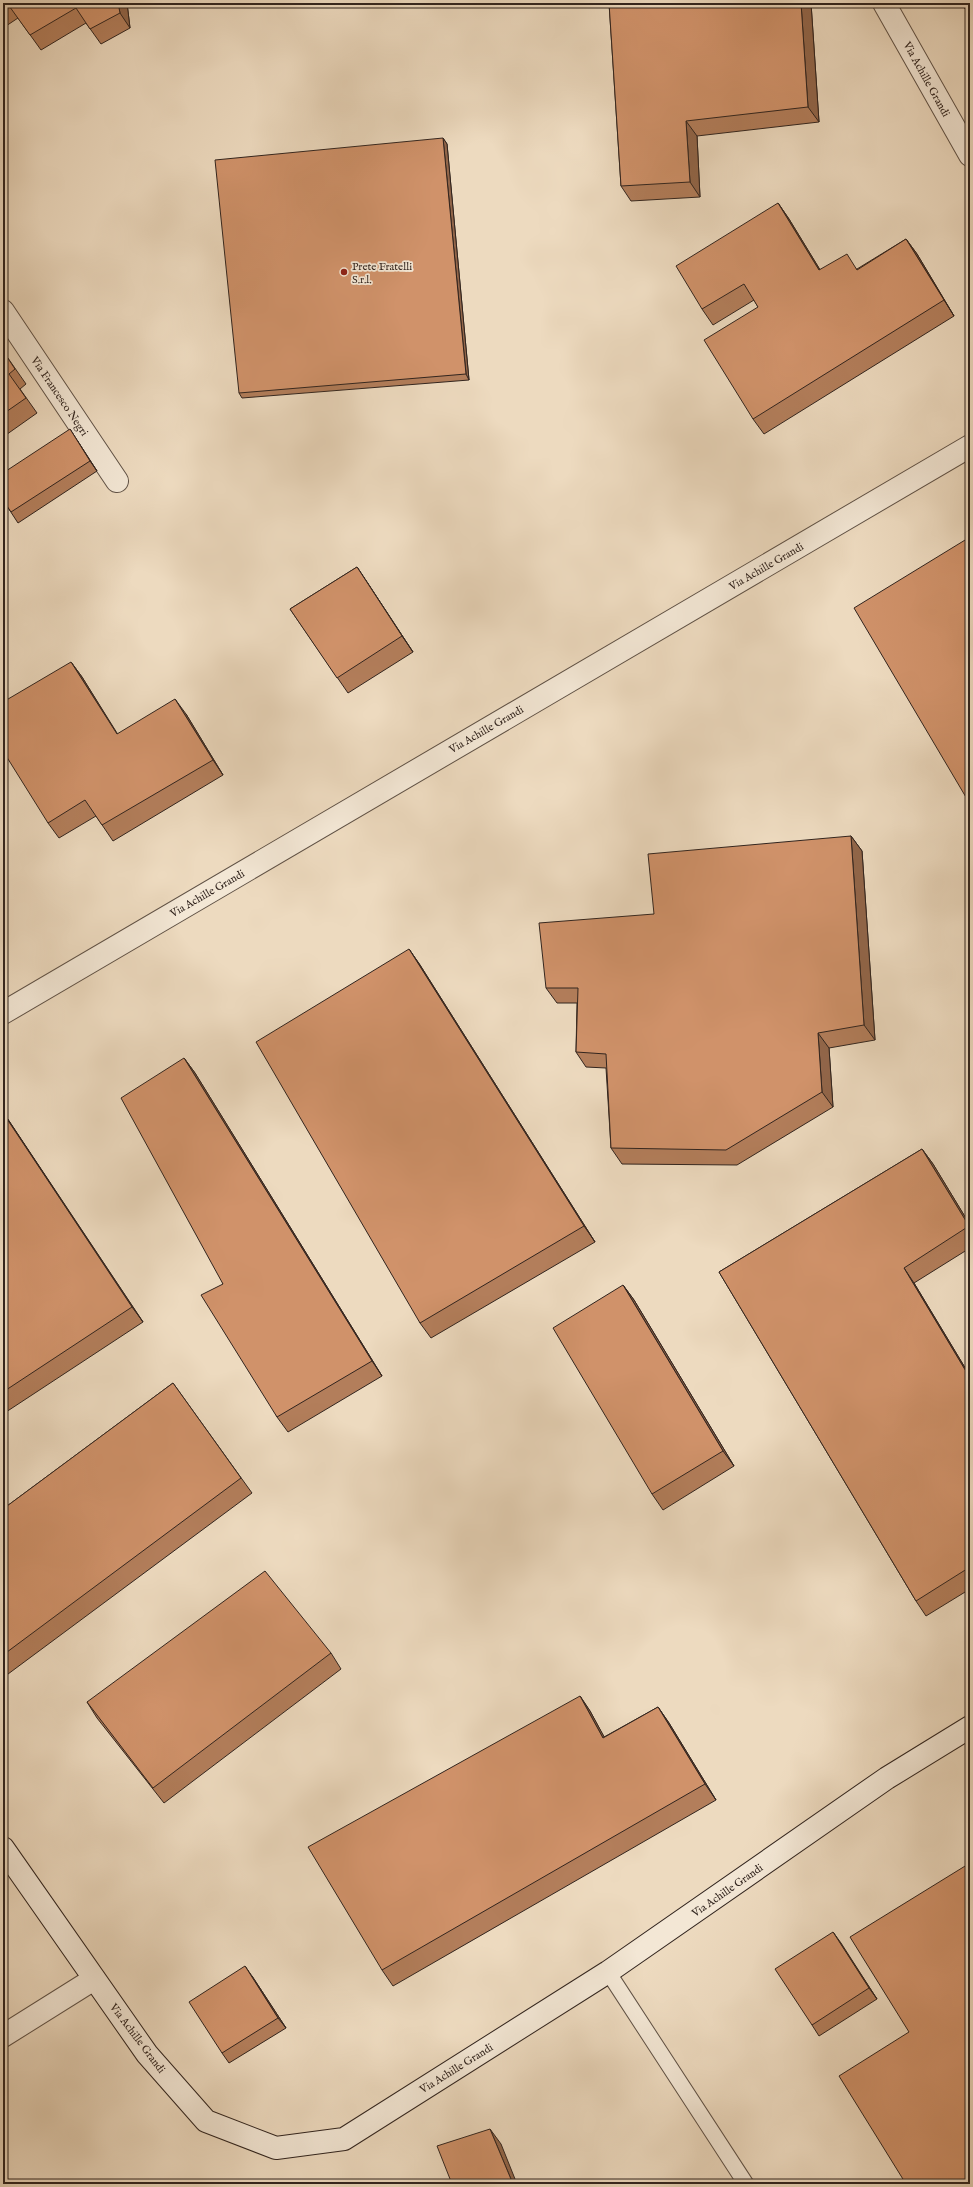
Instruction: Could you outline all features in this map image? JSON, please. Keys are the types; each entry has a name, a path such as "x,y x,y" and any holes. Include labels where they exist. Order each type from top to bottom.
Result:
{"street":[{"name":"Via Achille Grandi","path":"884,3 970,156"},
{"name":"Via Francesco Negri","path":"3,311 117,481"},
{"name":"Via Achille Grandi","path":"3,1013 970,446"},
{"name":"Via Achille Grandi","path":"3,1848 147,2054 206,2121 276,2148 344,2139 608,1972 887,1778 970,1727"},
{"path":"3,2036 94,1979"}],"lane":[{"path":"608,1972 746,2184"}],"building":[{"path":"7,3 118,3 120,13 90,29 76,8 30,35"},
{"path":"609,3 801,3 808,107 686,121 690,182 621,186"},
{"path":"961,3 970,3 970,16"},
{"name":"Prete Fratelli S.r.l.","path":"443,138 466,374 239,393 215,160"},
{"path":"778,203 819,270 847,254 857,270 906,239 944,300 753,419 704,340 758,307 744,284 702,309 676,266"},
{"path":"3,351 15,369 9,374 26,398 3,414"},
{"path":"70,429 90,461 11,512 3,500 3,473"},
{"path":"970,537 970,804 854,608"},
{"path":"357,567 402,636 337,678 290,609"},
{"path":"71,662 117,734 175,699 213,760 102,825 85,800 48,823 3,751 3,702"},
{"path":"851,836 864,1025 818,1033 822,1092 726,1150 611,1148 606,1054 576,1052 578,988 546,988 539,923 654,914 648,854"},
{"path":"409,949 584,1226 420,1323 256,1042"},
{"path":"184,1058 372,1361 277,1417 201,1295 223,1284 121,1098"},
{"path":"3,1113 132,1307 3,1392"},
{"path":"922,1149 969,1226 904,1268 970,1378 970,1567 916,1601 719,1272"},
{"path":"623,1285 723,1451 652,1494 553,1328"},
{"path":"173,1383 241,1478 3,1655 3,1509"},
{"path":"265,1571 331,1653 153,1788 87,1702"},
{"path":"580,1696 603,1738 658,1707 705,1784 382,1970 308,1847"},
{"path":"970,1863 970,2184 906,2184 839,2076 909,2032 850,1937"},
{"path":"833,1932 869,1988 812,2025 775,1969"},
{"path":"245,1966 278,2018 222,2053 189,2002"},
{"path":"490,2129 513,2184 452,2184 437,2146"}],"place":[{"name":"Prete Fratelli S.r.l.","path":"344,272"}]}
